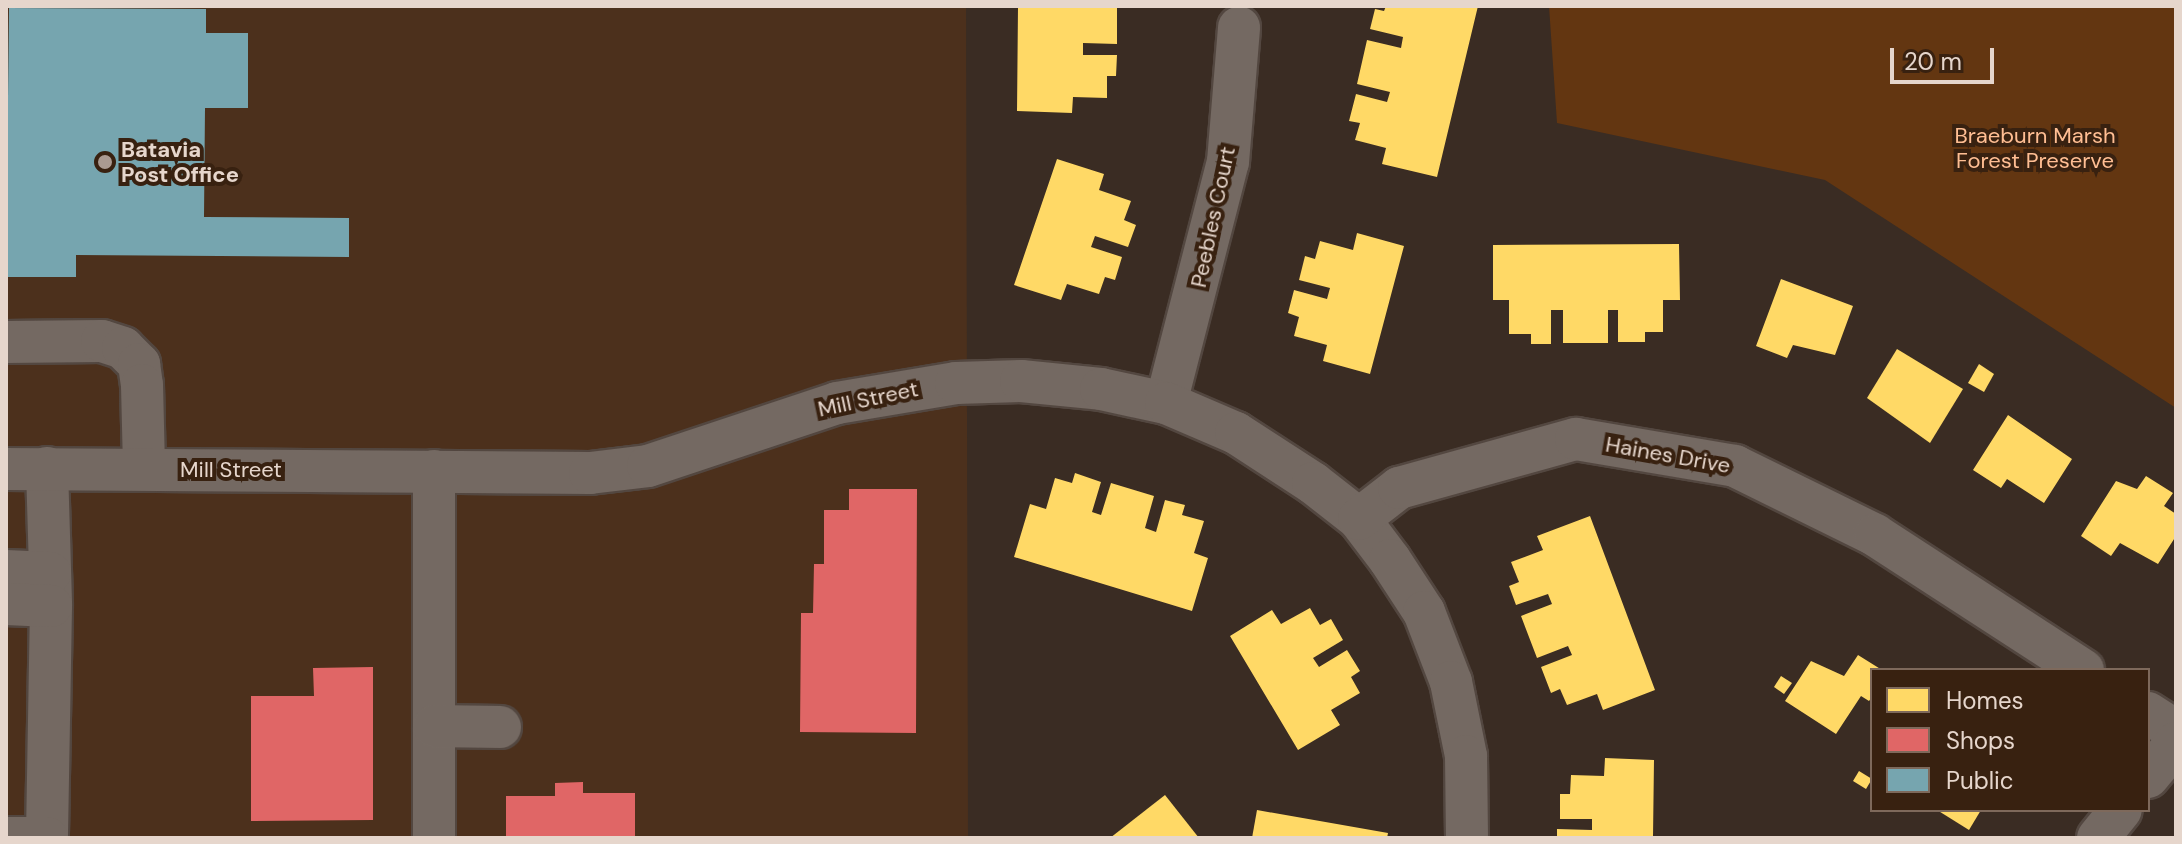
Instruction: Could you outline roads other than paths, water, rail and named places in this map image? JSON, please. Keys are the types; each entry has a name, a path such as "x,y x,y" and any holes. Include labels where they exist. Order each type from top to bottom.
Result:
{"street":[{"name":"Peebles Court","path":"1166,403 1228,162 1239,27"},
{"path":"6,342 102,341 123,348 139,364 141,374 144,469"},
{"name":"Mill Street","path":"26,468 590,473 648,466 837,403 956,383 1035,383 1166,403 1236,433 1359,519 1424,612 1451,682 1466,756 1467,838"},
{"name":"Haines Drive","path":"1359,519 1399,488 1576,439 1735,466 1875,535 2080,668"},
{"path":"6,838 47,838 50,589 26,468"},
{"path":"434,471 434,838"},
{"path":"6,571 50,589"},
{"path":"6,604 50,589"},
{"path":"2150,714 2176,731"},
{"path":"434,726 500,727"},
{"path":"2150,775 2176,743"},
{"path":"2098,838 2119,812"}],"place":[{"name":"Batavia Post Office","path":"105,162"}],"park label":[{"name":"Braeburn Marsh Forest Preserve","path":"2035,148"}]}
